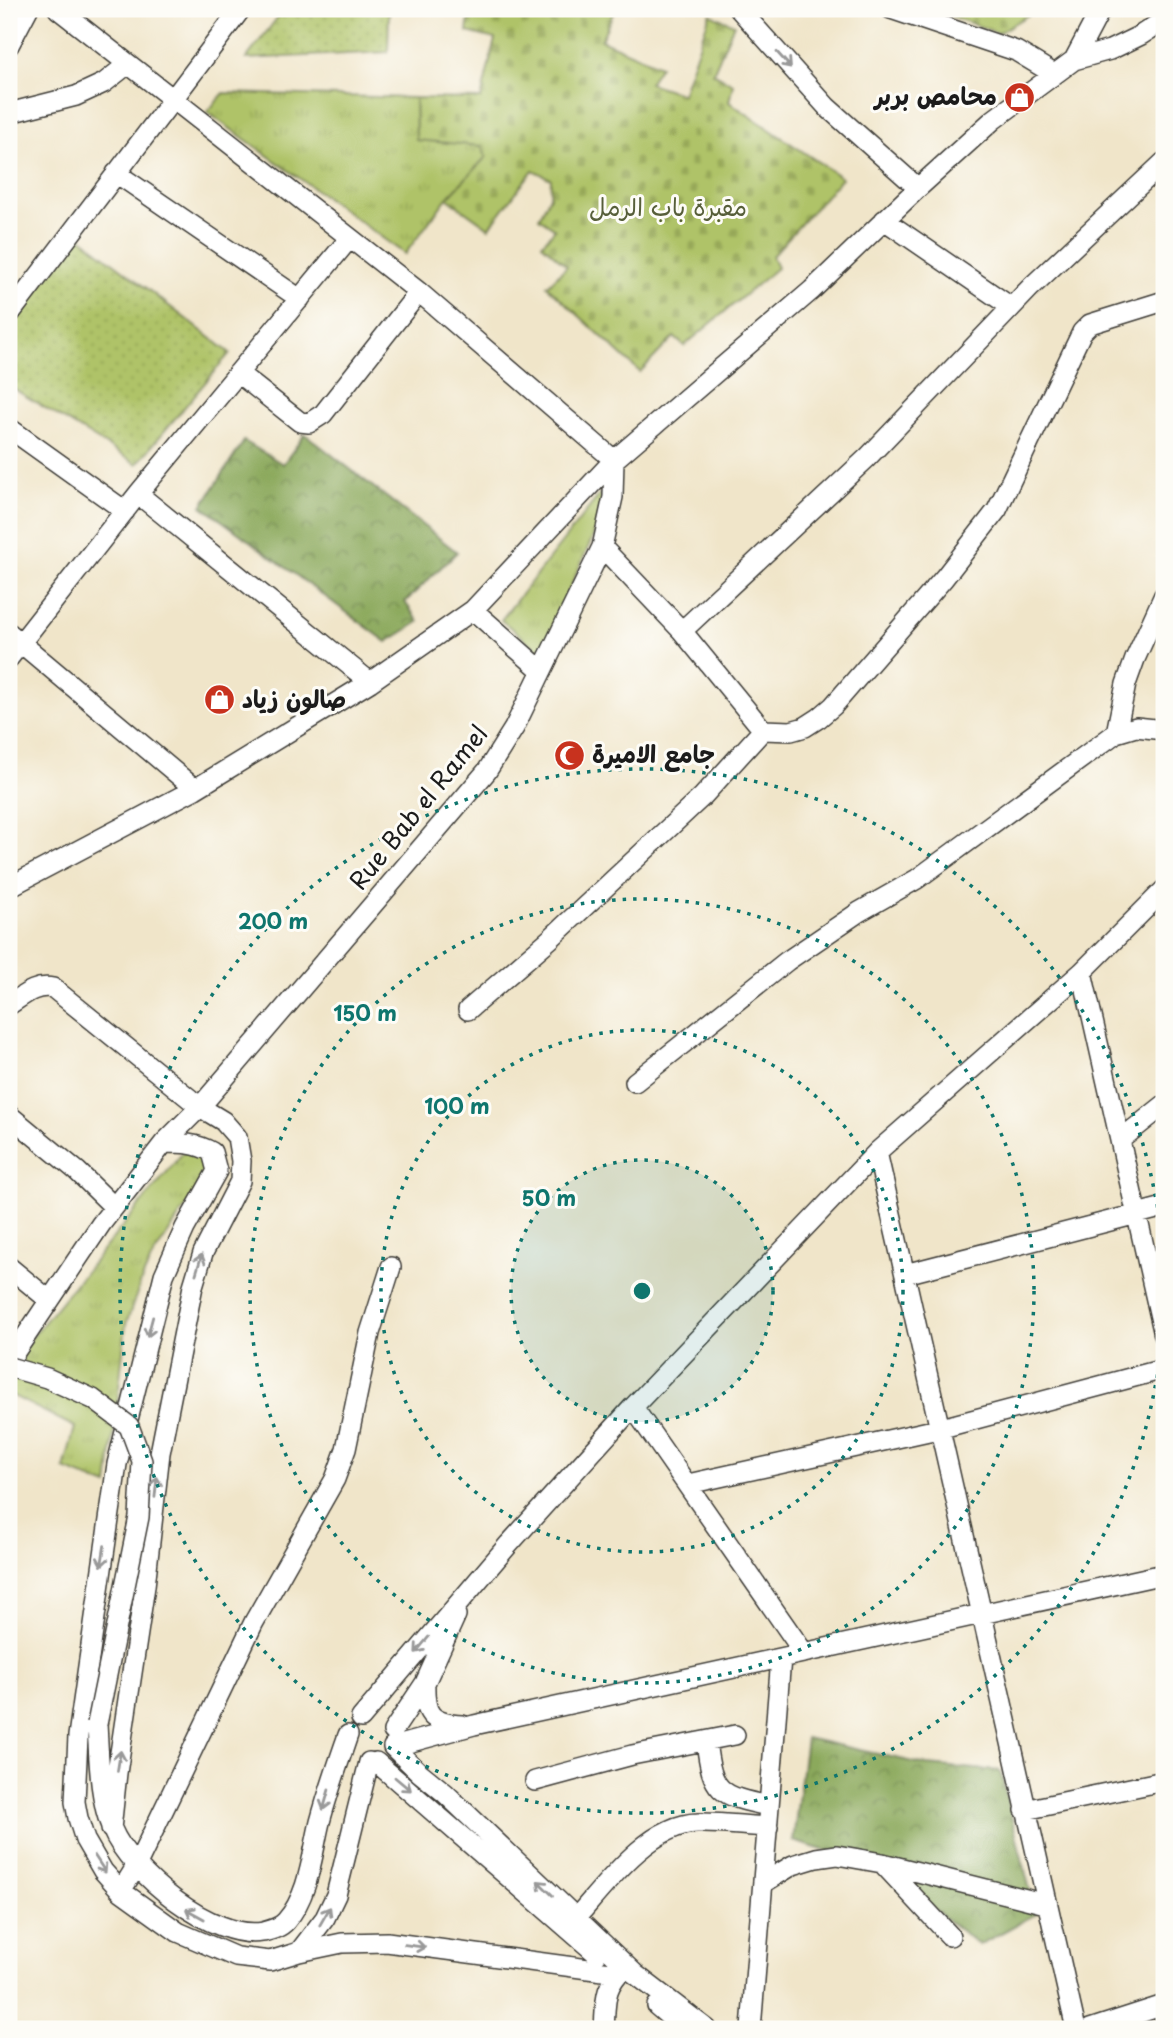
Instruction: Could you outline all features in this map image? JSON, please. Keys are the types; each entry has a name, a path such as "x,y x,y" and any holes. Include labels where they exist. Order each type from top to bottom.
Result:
{"street":[{"path":"9,45 28,9"},
{"path":"58,9 419,292 614,460"},
{"path":"9,316 241,9"},
{"path":"739,9 827,107 918,188"},
{"path":"891,9 1016,51 1054,74"},
{"path":"1074,60 1101,9"},
{"path":"13,878 195,789 370,682 473,610 614,460 812,290 993,120 1074,60 1110,50 1164,20"},
{"path":"9,113 76,96 104,83 128,64"},
{"path":"682,631 867,458 1011,307 1164,162"},
{"path":"116,173 300,299"},
{"path":"884,220 1011,307"},
{"path":"195,789 13,645 349,239"},
{"path":"238,373 300,422 309,423 323,414 419,292"},
{"path":"602,547 682,631 763,730 791,731 806,727 833,706 944,578 997,509 1082,332 1090,324 1164,301"},
{"path":"9,428 125,511"},
{"name":"Rue Bab el Ramel","path":"10,1357 114,1207 164,1143 200,1107 487,771 514,728 602,547 613,497 614,460"},
{"path":"138,494 370,682"},
{"path":"1116,733 1131,672 1144,636 1164,595"},
{"path":"473,610 542,671"},
{"path":"635,1082 787,961 859,912 917,879 1116,733 1136,727 1164,730"},
{"path":"468,1010 550,939 703,796 763,730"},
{"path":"97,1724 101,1779 111,1829 126,1855 192,1914 236,1932 255,1933 272,1930 284,1924 299,1904 330,1787 350,1728 633,1407 877,1152 1082,972 1164,890"},
{"path":"1082,972 1164,1335"},
{"path":"9,1005 41,986 53,988 200,1107 223,1121 237,1137 241,1161 240,1181 203,1253 192,1286 160,1453 145,1586 111,1829"},
{"path":"1120,1140 1164,1105"},
{"path":"9,1115 77,1171 114,1207"},
{"path":"164,1143 201,1146 212,1152 217,1171 185,1228 163,1275 117,1464 78,1737 75,1802 85,1840 103,1871 121,1891 178,1932 236,1957 270,1961 342,1943 387,1942 623,1970"},
{"path":"877,1152 1076,2029"},
{"path":"905,1274 1164,1207"},
{"path":"9,1267 49,1300"},
{"path":"121,1891 137,1865 254,1622 335,1479 346,1449 370,1333 391,1267"},
{"path":"10,1357 93,1399 129,1426 142,1461 139,1517 97,1724 75,1802"},
{"path":"688,1484 938,1429 1164,1369"},
{"path":"633,1407 804,1653"},
{"path":"393,1739 474,1725 1164,1574"},
{"path":"299,1952 325,1918 336,1895 372,1762 389,1754 393,1739 425,1683 467,1593"},
{"path":"751,2029 765,1882 781,1658"},
{"path":"425,1683 425,1702 429,1714 445,1723 474,1725"},
{"path":"361,1718 376,1716 389,1724 393,1739 419,1772 445,1793 576,1917 623,1970 684,2029"},
{"path":"419,1772 418,1760 422,1751 474,1725"},
{"path":"348,1735 355,1756 372,1762 623,1970 706,2029"},
{"path":"535,1781 632,1755 735,1735"},
{"path":"706,1741 709,1769 716,1787 738,1800 769,1806"},
{"path":"1025,1810 1164,1781"},
{"path":"576,1917 617,1871 662,1832 695,1822 768,1827"},
{"path":"765,1882 793,1865 837,1855 882,1863 1046,1904"},
{"path":"882,1863 950,1936"},
{"path":"604,2029 606,1993 623,1970"},
{"path":"1090,2029 1164,2005"}],"green space":[{"path":"284,9 389,9 388,52 246,59"},
{"name":"مقبرة باب الرمل","path":"470,9 615,9 601,40 660,66 649,83 682,94 710,14 734,24 713,73 733,84 729,102 842,178 772,256 777,268 684,346 674,337 640,372 547,286 567,266 542,244 555,229 539,218 550,196 551,179 533,170 489,228 447,198 486,157 416,140 415,98 481,99 495,39 467,32"},
{"path":"931,9 1038,9 998,33"},
{"path":"224,93 415,98 416,140 481,146 486,157 447,198 405,254 207,112"},
{"path":"71,230 230,353 137,464 9,386 9,312"},
{"path":"305,434 457,552 405,602 419,622 387,642 202,506 244,441 283,464"},
{"path":"600,494 610,499 541,652 501,620"},
{"path":"185,1150 204,1156 211,1169 152,1258 126,1324 108,1486 64,1469 75,1427 9,1394 9,1365"},
{"path":"806,1738 927,1765 1000,1771 1036,1914 979,1945 882,1868 793,1841"}],"place":[{"name":"محامص بربر","path":"1020,97"},
{"name":"صالون زياد","path":"219,700"},
{"name":"جامع الاميرة","path":"569,755"}]}
